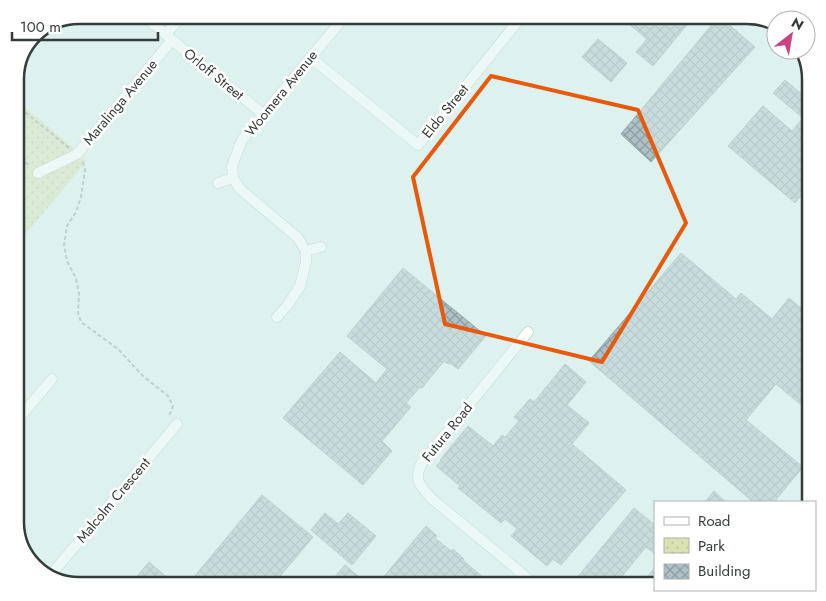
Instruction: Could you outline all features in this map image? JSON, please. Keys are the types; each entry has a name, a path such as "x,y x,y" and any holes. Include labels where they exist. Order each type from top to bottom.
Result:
{"street":[{"name":"Orloff Street","path":"154,24 263,114"},
{"name":"Maralinga Avenue","path":"38,173 77,154 169,37 177,24"},
{"name":"Woomera Avenue","path":"233,178 232,166 242,140 338,24"},
{"name":"Eldo Street","path":"310,57 418,145 516,24"},
{"path":"218,183 233,178 240,189 298,238 306,251 306,261 300,286 277,317"},
{"path":"306,251 321,247"},
{"name":"Futura Road","path":"526,577 431,498 420,485 417,474 421,464 528,332"},
{"path":"24,412 52,379"},
{"name":"Malcolm Crescent","path":"54,571 175,426"}],"path":[{"path":"24,111 77,154 84,164 85,170 81,197 76,212 67,226 64,245 67,261 76,278 79,294 78,313 81,322 118,349 143,376 168,396 172,406 169,417 175,426"},
{"path":"24,119 26,124 24,131"},
{"path":"24,161 38,173"}],"highlighted area":[{"path":"491,76 638,110 686,223 602,362 445,324 413,177"}],"green space":[{"path":"24,107 70,145 85,160 85,163 24,236"}],"building":[{"path":"629,24 688,24 653,66 636,52 647,39"},
{"path":"712,24 728,24 755,47 651,162 621,134"},
{"path":"598,39 627,63 611,82 582,57"},
{"path":"785,80 802,94 802,117 773,93"},
{"path":"763,106 792,131 802,119 802,135 800,137 802,139 802,194 795,203 728,146"},
{"path":"681,253 736,299 741,293 772,319 789,298 802,309 802,406 776,384 746,420 802,466 802,468 775,501 752,501 589,361"},
{"path":"403,268 486,336 458,369 444,361 422,388 420,387 406,403 411,407 382,441 392,451 363,485 283,418 340,352 376,383 387,369 347,336"},
{"path":"565,364 586,382 567,405 589,423 572,444 626,490 561,565 553,559 547,566 511,536 517,529 505,519 501,523 458,488 460,486 436,466 468,426 493,446 502,435 505,437 519,421 514,417 530,399 534,402"},
{"path":"714,491 725,501 706,501"},
{"path":"262,495 313,537 280,577 194,577"},
{"path":"634,508 654,524 654,553 646,547 621,577 578,577"},
{"path":"325,513 338,524 348,513 376,536 352,565 311,530"},
{"path":"426,526 437,536 435,538 451,551 453,549 483,577 384,577"},
{"path":"149,562 166,577 136,577"},
{"path":"345,565 359,577 335,577"},
{"path":"654,568 654,577 647,577"}]}
